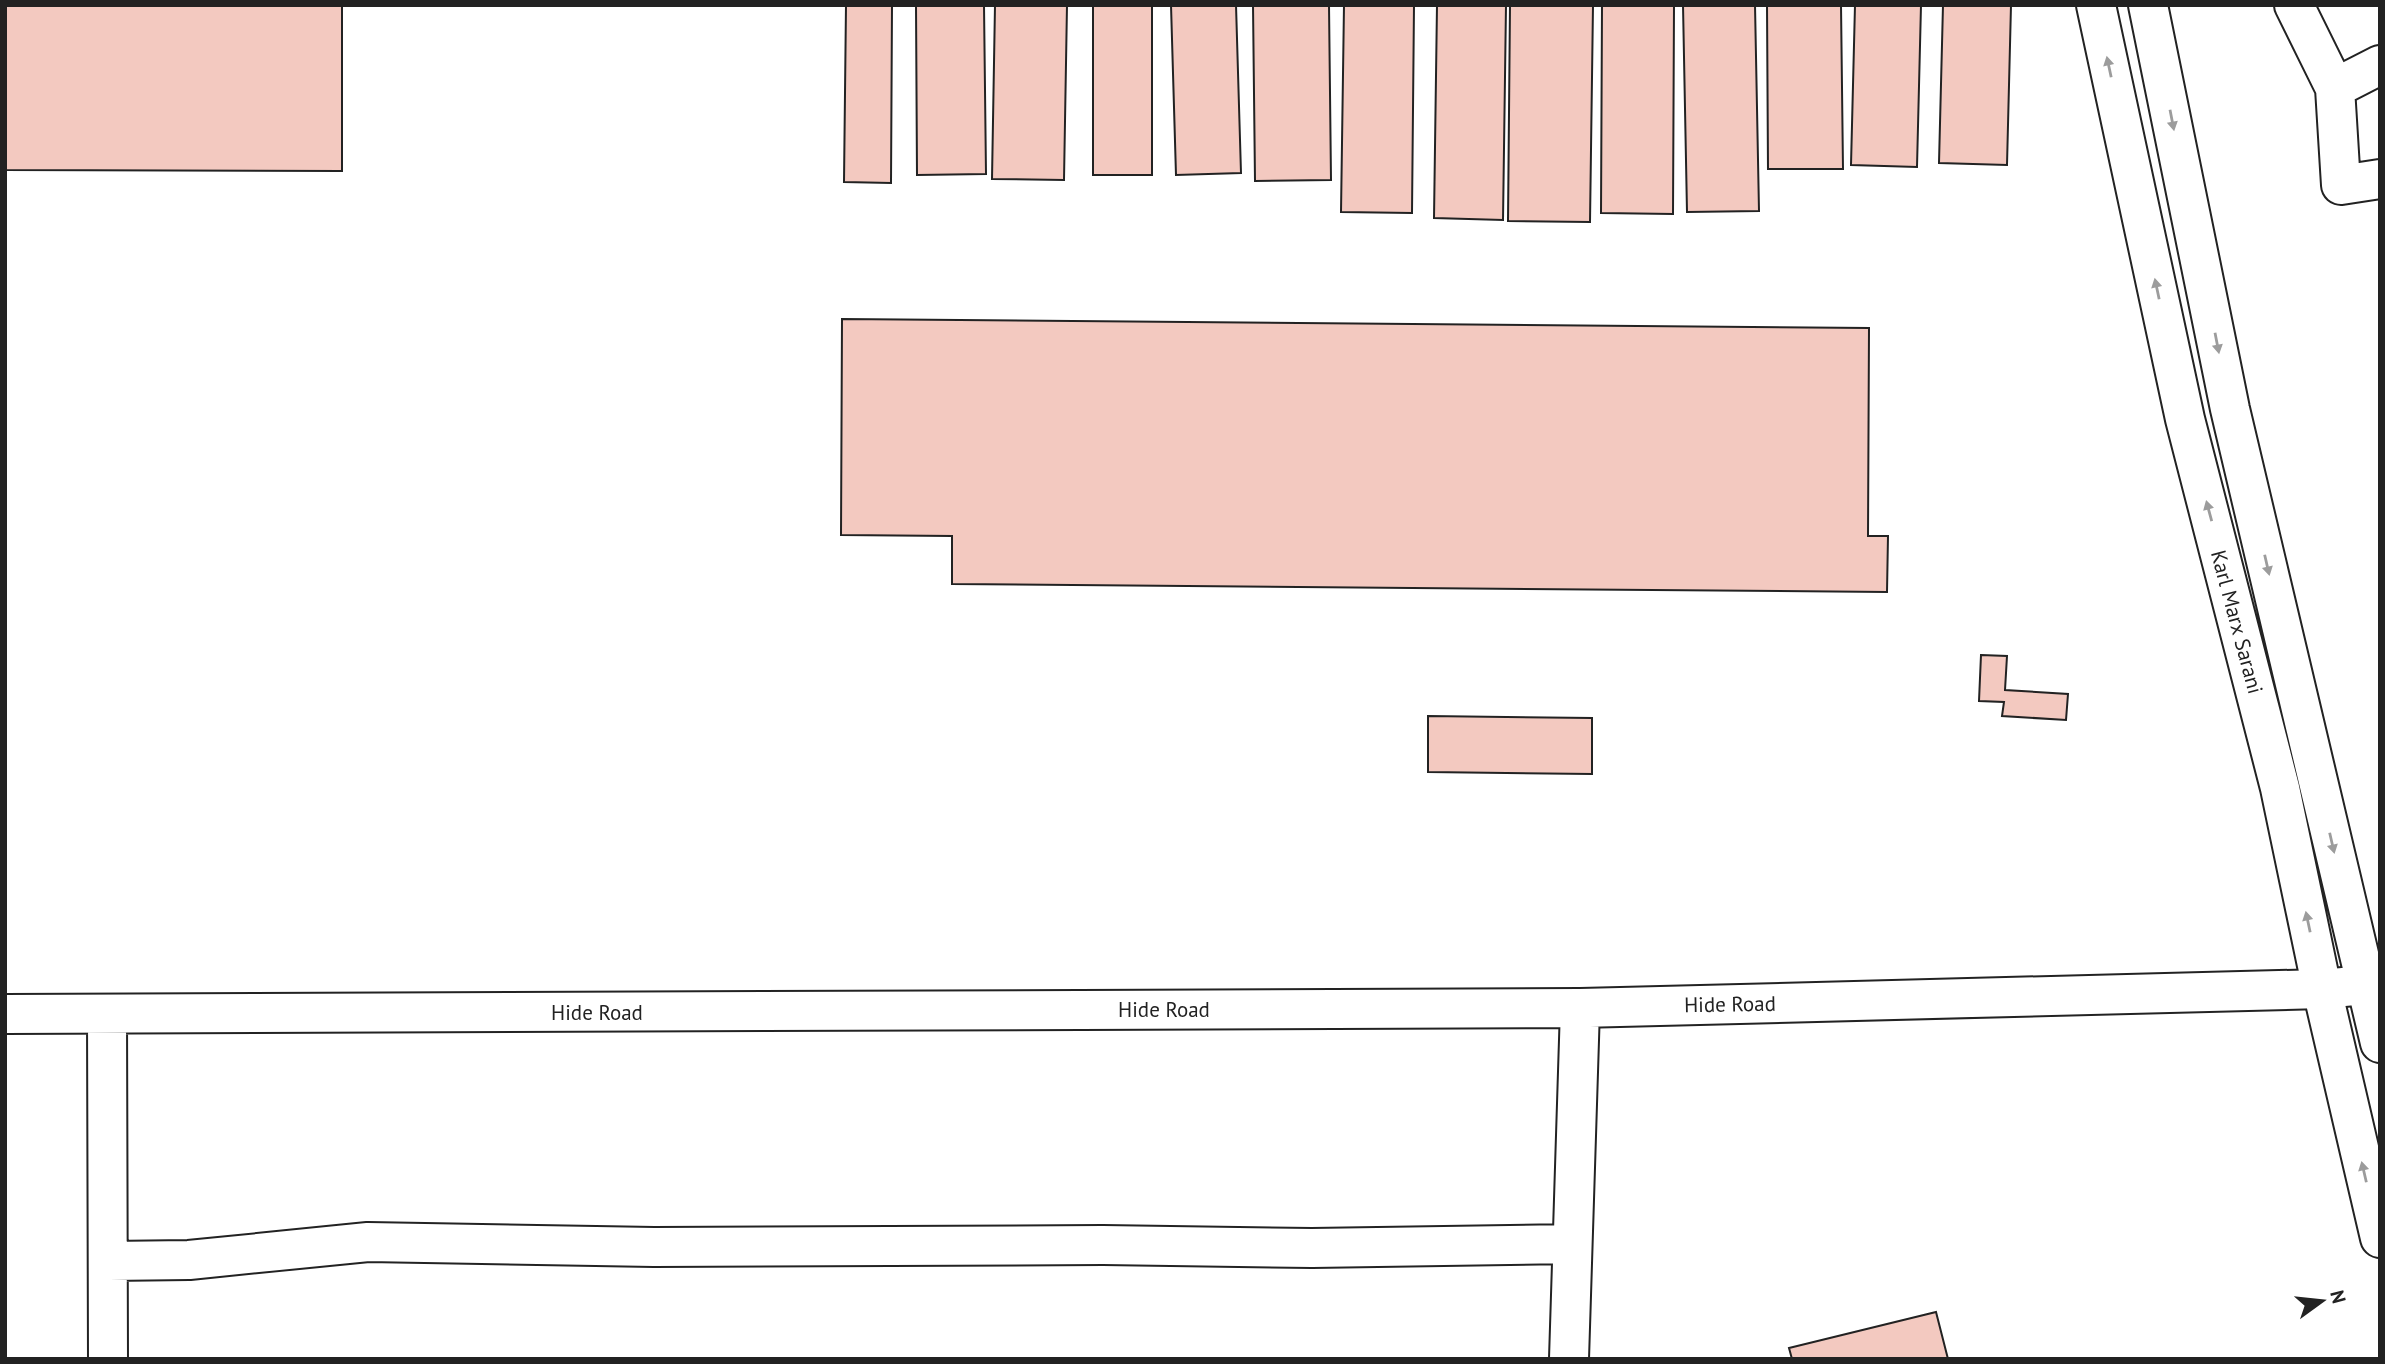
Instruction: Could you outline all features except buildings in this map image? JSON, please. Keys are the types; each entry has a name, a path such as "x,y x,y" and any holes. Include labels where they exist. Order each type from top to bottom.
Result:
{"street":[{"name":"Karl Marx Sarani","path":"2096,5 2185,419 2280,788 2322,989 2380,1238"},
{"path":"2148,5 2231,409 2380,1043"},
{"path":"2294,5 2334,88 2341,185 2380,179"},
{"path":"2334,88 2380,65"},
{"path":"2280,788 2316,776"},
{"name":"Hide Road","path":"5,1014 1580,1007 2322,989 2365,985"},
{"path":"1569,1359 1580,1007"},
{"path":"107,1014 108,1359"},
{"path":"108,1261 189,1260 368,1242 654,1247 1103,1245 1312,1248 1572,1244"}]}
